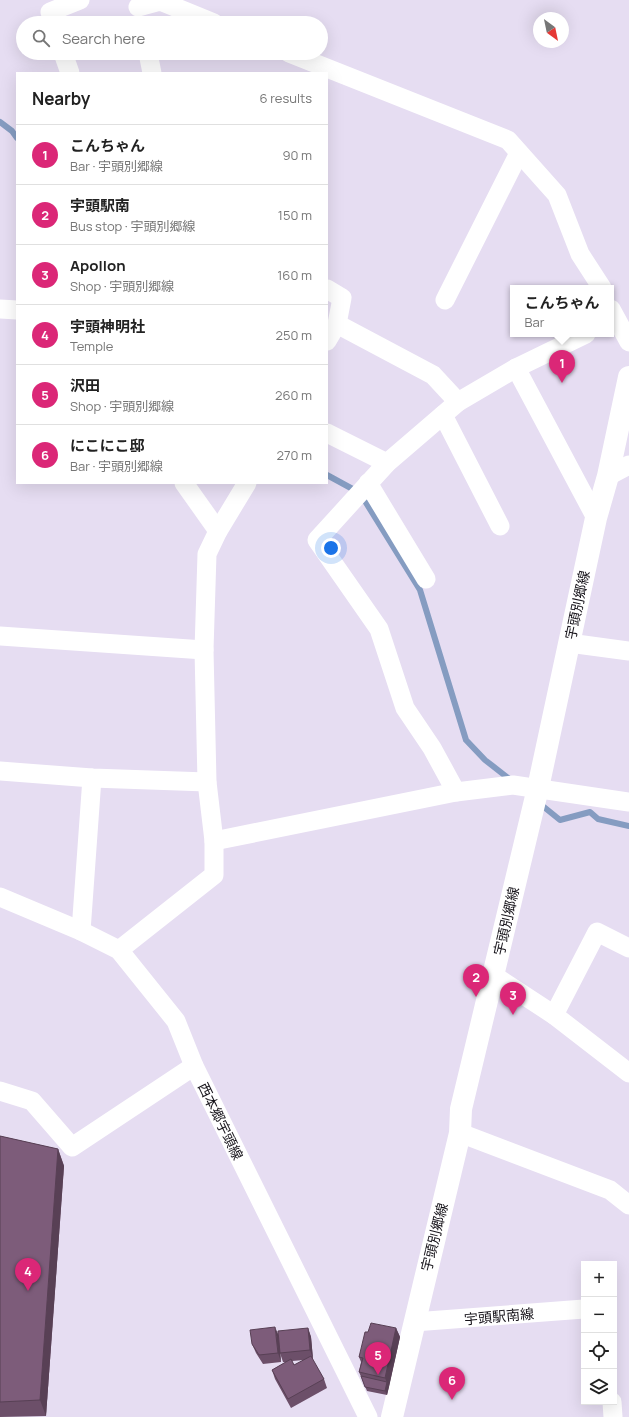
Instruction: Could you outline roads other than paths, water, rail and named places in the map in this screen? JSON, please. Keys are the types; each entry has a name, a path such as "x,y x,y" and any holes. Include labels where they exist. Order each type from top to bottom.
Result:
{"street":[{"path":"51,16 50,12 80,0"},
{"path":"138,10 160,2 196,16"},
{"path":"65,60 70,72"},
{"path":"149,60 152,72"},
{"path":"307,60 508,140 558,195 580,254 600,285"},
{"path":"445,300 519,153"},
{"path":"328,290 342,298 337,324 328,339"},
{"path":"0,309 16,310"},
{"path":"614,319 629,342"},
{"path":"337,324 433,375 458,402"},
{"path":"456,792 432,748 405,708 379,629 318,540 387,463 458,402 516,368 580,337"},
{"path":"516,368 596,518"},
{"path":"608,476 629,377"},
{"path":"443,415 500,526"},
{"path":"328,434 387,463"},
{"path":"608,476 629,465"},
{"name":"宇頭別郷線","path":"392,1417 460,1133 461,1109 538,788 596,518 608,476"},
{"path":"368,483 426,579"},
{"path":"185,484 218,530"},
{"path":"119,950 214,875 214,842 206,782 204,650 207,554 218,530 246,484"},
{"path":"0,636 204,650"},
{"path":"569,643 629,651"},
{"path":"0,771 92,778 206,782"},
{"path":"81,931 92,778"},
{"path":"214,842 456,792 513,785 627,802"},
{"name":"西本郷宇頭線","path":"0,897 81,931 119,950 176,1022 194,1066 368,1417"},
{"path":"554,1016 597,932 629,948"},
{"path":"494,975 554,1016 629,1073"},
{"path":"0,1091 32,1101 72,1147 194,1066"},
{"path":"460,1133 610,1190 629,1205"},
{"name":"宇頭駅南線","path":"414,1322 581,1309"},
{"path":"612,1405 613,1417"}],"waterway":[{"path":"0,122 12,131 16,137"},
{"path":"328,476 360,493 420,590 466,740 485,760 512,781"},
{"path":"539,803 560,820 590,812 598,819 629,826"}],"place":[{"name":"こんちゃん","path":"562,383"},
{"name":"宇頭駅南","path":"476,997"},
{"name":"Apollon","path":"513,1015"},
{"name":"宇頭神明社","path":"28,1291"},
{"name":"沢田","path":"378,1375"},
{"name":"にこにこ邸","path":"452,1400"}]}
